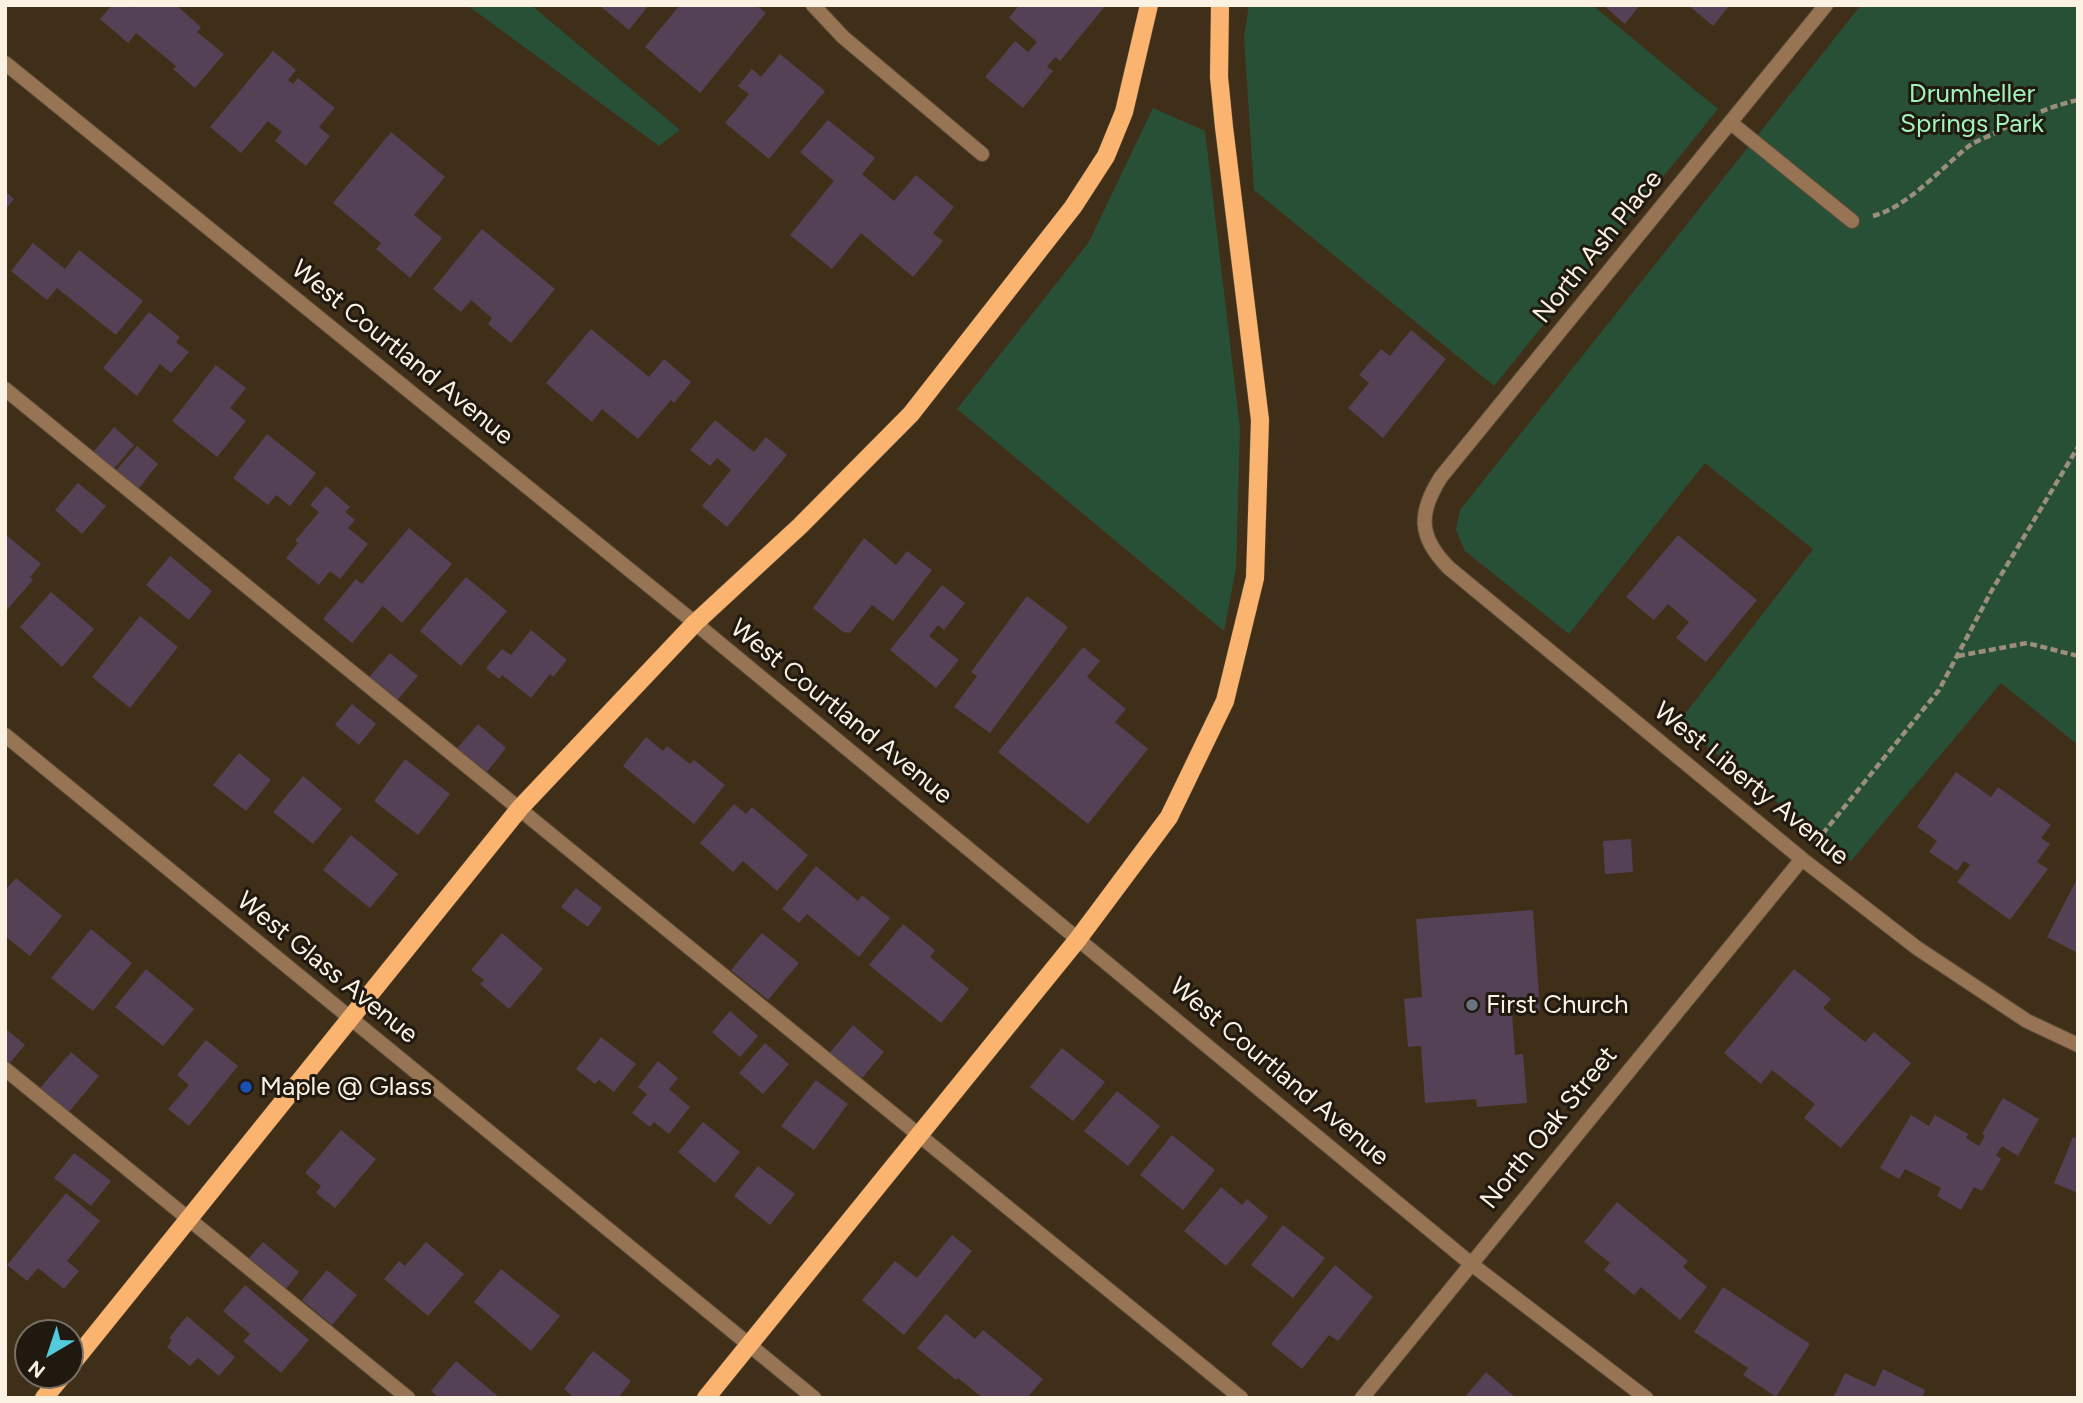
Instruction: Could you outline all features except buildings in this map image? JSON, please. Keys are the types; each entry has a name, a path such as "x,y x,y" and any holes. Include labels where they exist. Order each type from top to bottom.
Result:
{"main road":[{"path":"84,1349 520,808 695,622 800,527 911,414 1073,207 1106,156 1124,112 1149,5"},
{"path":"706,1398 1078,939 1169,817 1225,701 1255,578 1259,420 1219,77 1220,5"}],"street":[{"path":"813,5 843,37 982,154"},
{"name":"North Ash Place","path":"1424,526 1427,500 1441,477 1826,5"},
{"name":"West Courtland Avenue","path":"5,63 695,622 1471,1263 1646,1398"},
{"path":"1731,123 1852,221"},
{"path":"5,388 1241,1398"},
{"name":"West Liberty Avenue","path":"1424,526 1432,549 1449,568 1802,859 1917,948 2027,1021 2078,1045"},
{"name":"West Glass Avenue","path":"5,736 814,1398"},
{"name":"North Oak Street","path":"1362,1398 1802,859"},
{"path":"5,1069 408,1398"}],"path":[{"path":"1852,221 1881,214 1943,170 1970,145 2033,113 2078,100"},
{"path":"1802,859 1939,690 1992,590 2078,447"},
{"path":"1957,656 2027,643 2078,656"}],"green space":[{"path":"467,5 531,5 680,130 659,146"},
{"path":"1249,5 1592,5 1718,109 1494,386 1254,190 1244,37"},
{"name":"Drumheller Springs Park","path":"1861,5 2078,5 2078,745 2001,683 1851,861 1678,723 1813,549 1705,463 1569,634 1465,551 1456,530 1460,510"},
{"path":"1153,108 1205,131 1240,428 1236,568 1224,631 957,409 1089,242"}],"place":[{"name":"First Church","path":"1472,1005"},
{"name":"Maple @ Glass","path":"246,1087"}]}
